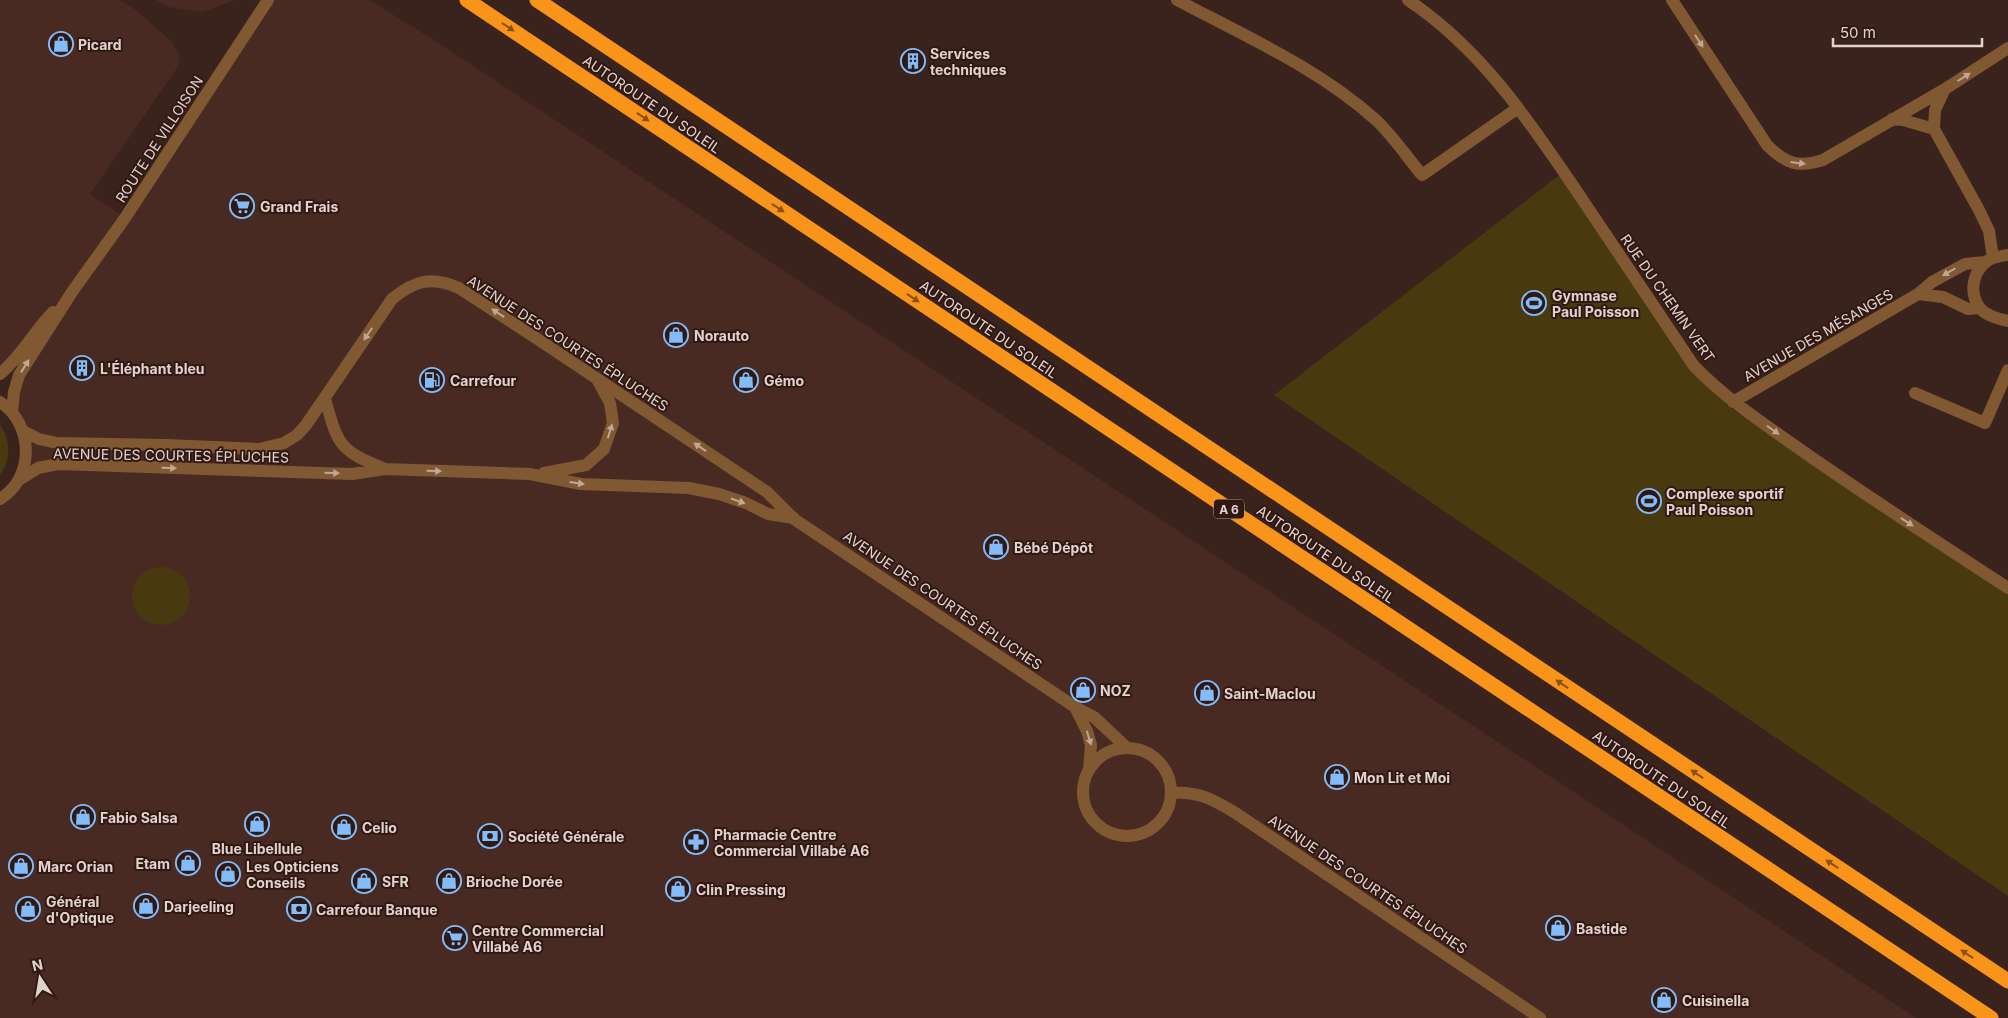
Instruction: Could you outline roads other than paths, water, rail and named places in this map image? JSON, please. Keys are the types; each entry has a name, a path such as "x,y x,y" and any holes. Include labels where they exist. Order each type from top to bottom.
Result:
{"highway":[{"name":"AUTOROUTE DU SOLEIL","path":"467,0 1991,1018"},
{"name":"AUTOROUTE DU SOLEIL","path":"538,0 2008,981"}],"street":[{"name":"ROUTE DE VILLOISON","path":"12,412 14,392 19,375 72,292 125,218 268,0"},
{"path":"1177,0 1277,53 1331,85 1376,121 1422,175 1518,108"},
{"name":"RUE DU CHEMIN VERT","path":"1408,0 1457,37 1496,79 1547,147 1694,366 1732,402 1866,495 2008,588"},
{"path":"1672,0 1767,145 1780,158 1795,164 1810,164 1823,160 1945,88 2008,48"},
{"path":"1945,88 1935,110 1934,128 1989,231 1989,260 1978,271 1974,279 1973,293 1980,308 1994,317 2008,321"},
{"path":"1892,119 1904,120 1934,128"},
{"name":"AVENUE DES MÉSANGES","path":"1732,402 1918,294 1932,282 1965,264 2008,256"},
{"name":"AVENUE DES COURTES ÉPLUCHES","path":"23,431 39,439 57,443 258,449 284,443 306,425 392,299 404,289 428,280 448,283 459,288 767,492 794,518 1075,708 1094,717 1126,747"},
{"name":"ROUTE DE VILLOISON","path":"0,374 8,368 38,327 72,292"},
{"path":"1918,294 1942,298 1968,308 1980,308"},
{"path":"1914,393 1985,423 2008,370"},
{"path":"530,474 560,471 586,465 604,449 613,423 610,403 597,379"},
{"name":"AVENUE DES COURTES ÉPLUCHES","path":"325,399 338,441 351,454 385,469"},
{"path":"0,402 12,412 23,431 26,454 19,480 0,499"},
{"name":"AVENUE DES COURTES ÉPLUCHES","path":"19,480 38,468 58,464 352,474 385,469 530,474 581,484 690,488 719,494 768,514 794,518"},
{"name":"AVENUE DES COURTES ÉPLUCHES","path":"1075,708 1087,731 1091,745 1088,770"},
{"path":"1126,747 1140,749 1153,756 1163,766 1170,779 1172,793 1168,810 1158,823 1144,833 1128,836 1110,833 1096,823 1086,808 1083,790 1088,770 1098,758 1111,750 1126,747"},
{"name":"AVENUE DES COURTES ÉPLUCHES","path":"1172,793 1186,792 1208,797 1234,812 1540,1018"}],"place":[{"name":"Picard","path":"61,44"},
{"name":"Services techniques","path":"913,61"},
{"name":"Grand Frais","path":"242,206"},
{"name":"Gymnase Paul Poisson","path":"1534,303"},
{"name":"Norauto","path":"676,335"},
{"name":"L'Éléphant bleu","path":"82,368"},
{"name":"Carrefour","path":"432,380"},
{"name":"Gémo","path":"746,380"},
{"name":"Complexe sportif Paul Poisson","path":"1649,501"},
{"name":"Bébé Dépôt","path":"996,547"},
{"name":"NOZ","path":"1083,690"},
{"name":"Saint-Maclou","path":"1207,693"},
{"name":"Mon Lit et Moi","path":"1337,777"},
{"name":"Fabio Salsa","path":"83,817"},
{"name":"Blue Libellule","path":"257,824"},
{"name":"Celio","path":"344,827"},
{"name":"Société Générale","path":"490,836"},
{"name":"Pharmacie Centre Commercial Villabé A6","path":"696,842"},
{"name":"Etam","path":"188,863"},
{"name":"Marc Orian","path":"21,866"},
{"name":"Les Opticiens Conseils","path":"228,874"},
{"name":"SFR","path":"364,881"},
{"name":"Brioche Dorée","path":"449,881"},
{"name":"Clin Pressing","path":"678,889"},
{"name":"Darjeeling","path":"146,906"},
{"name":"Général d'Optique","path":"28,909"},
{"name":"Carrefour Banque","path":"299,909"},
{"name":"Bastide","path":"1558,928"},
{"name":"Centre Commercial Villabé A6","path":"455,938"},
{"name":"Cuisinella","path":"1664,1000"}]}
